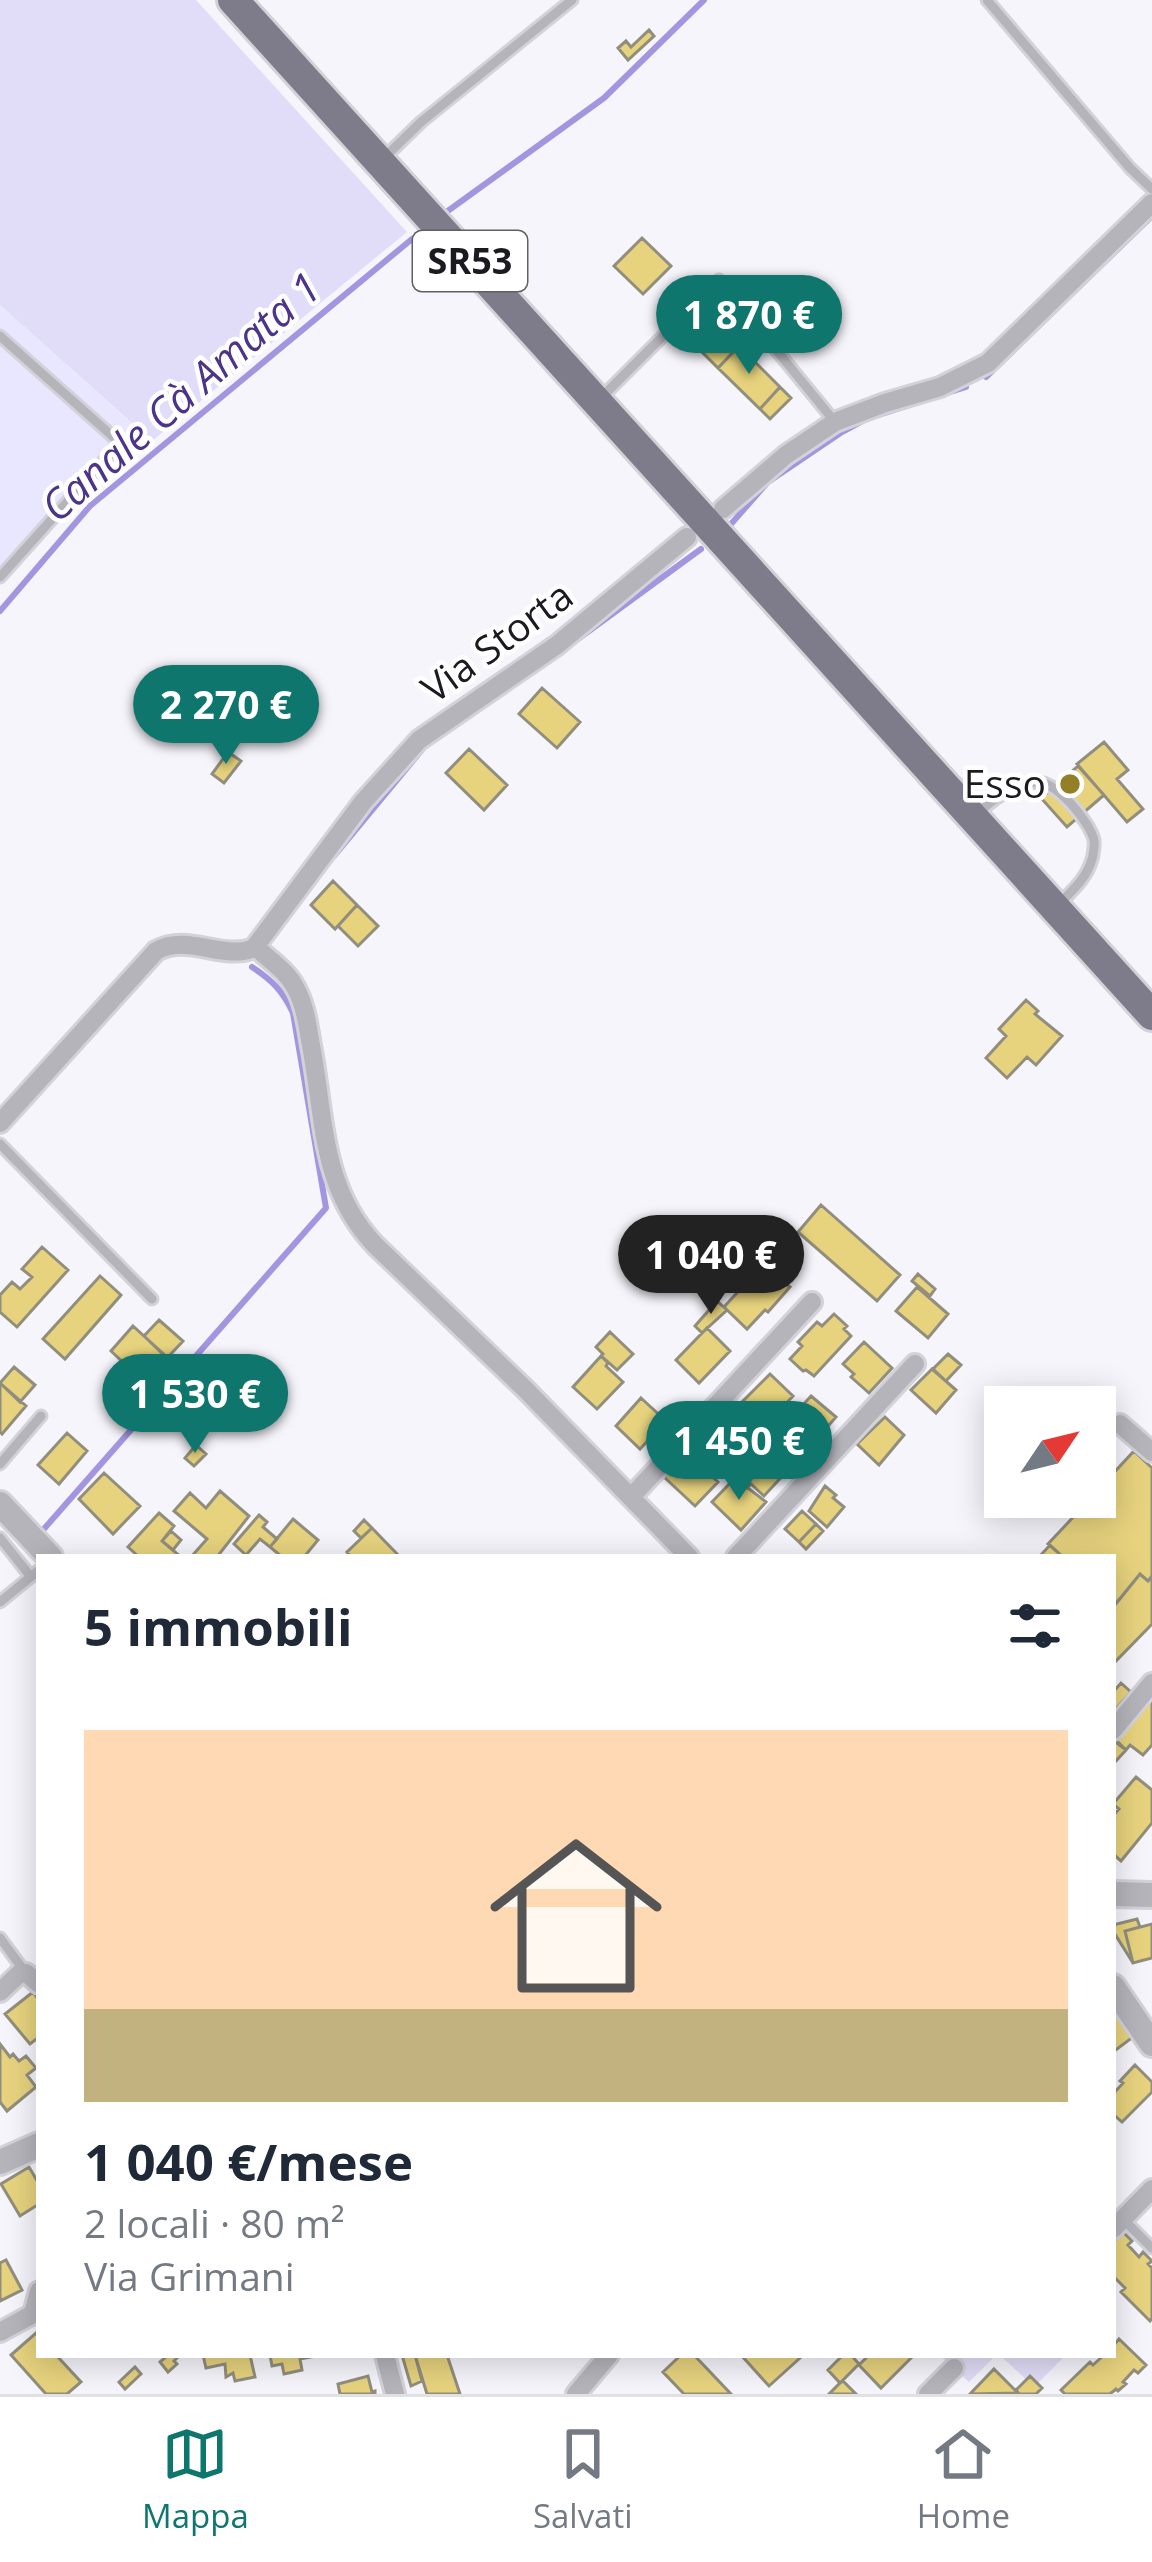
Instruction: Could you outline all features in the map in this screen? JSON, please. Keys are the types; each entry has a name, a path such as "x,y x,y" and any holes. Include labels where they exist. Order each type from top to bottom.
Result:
{"main road":[{"name":"SR53","path":"233,0 1152,1015"}],"street":[{"path":"723,509 786,455 835,422 940,387 988,363 1152,202"},
{"name":"Via Storta","path":"256,947 363,802 419,740 556,645 687,537"},
{"path":"0,1123 156,951 174,944 240,952 256,947 289,977 301,998 336,1185 353,1220 686,1554"},
{"path":"632,1496 812,1303"},
{"path":"739,1554 915,1364"},
{"path":"1120,1424 1152,1452"},
{"path":"4,1525 46,1554"},
{"path":"1116,1726 1152,1683"},
{"path":"1116,1894 1152,1895"},
{"path":"0,1992 19,1974 32,1978"},
{"path":"1116,1991 1152,2044"},
{"path":"0,2162 36,2146"},
{"path":"1118,2224 1152,2188"},
{"path":"0,2332 33,2314 36,2302"},
{"path":"386,2358 395,2394"},
{"path":"576,2394 606,2358"},
{"path":"928,2394 954,2368"}],"lane":[{"path":"380,161 572,0"},
{"path":"987,0 1152,189"},
{"path":"597,402 719,280 835,422"},
{"path":"0,336 119,443 0,577"},
{"path":"973,817 1008,788 1039,781 1047,782 1074,807 1094,839 1093,857 1082,881 1055,908"},
{"path":"0,1144 152,1299"},
{"path":"0,1464 41,1416"},
{"path":"0,1602 35,1573 4,1525"},
{"path":"0,1937 32,1978"},
{"path":"1118,2224 1152,2248"}],"shaded area":[{"path":"0,0 196,0 407,232 152,441 0,305"},
{"path":"0,305 139,430 0,585"},
{"path":"942,2358 993,2358 969,2382"},
{"path":"1003,2358 1063,2358 1034,2387"}],"building":[{"path":"649,30 654,36 628,60 618,48 626,41 631,47"},
{"path":"642,238 671,266 643,294 614,266"},
{"path":"698,305 739,346 718,368 685,335 679,342 670,333"},
{"path":"739,346 780,387 760,409 718,368"},
{"path":"780,387 791,398 770,419 760,409"},
{"path":"542,688 580,722 557,748 519,714"},
{"path":"1104,742 1128,770 1117,779 1143,809 1127,822 1077,764"},
{"path":"469,749 507,785 484,810 446,773"},
{"path":"228,752 241,761 224,783 212,774"},
{"path":"1078,766 1104,795 1067,827 1041,798"},
{"path":"333,881 357,905 335,929 311,905"},
{"path":"357,905 378,926 358,946 338,926"},
{"path":"1026,1000 1062,1036 1036,1065 1027,1057 1007,1078 986,1058 1006,1036 999,1029"},
{"path":"821,1205 900,1275 877,1301 798,1232"},
{"path":"42,1247 68,1270 17,1327 0,1312 0,1295 12,1282 20,1289 32,1277 22,1269"},
{"path":"766,1267 790,1287 747,1329 724,1307"},
{"path":"918,1274 935,1289 930,1296 912,1281"},
{"path":"100,1276 121,1295 65,1359 43,1339"},
{"path":"917,1287 948,1314 928,1338 896,1311"},
{"path":"717,1301 727,1310 702,1333 695,1326"},
{"path":"834,1314 851,1336 814,1376 790,1359 817,1322 822,1326"},
{"path":"159,1320 183,1341 167,1358 144,1336"},
{"path":"133,1326 168,1358 145,1383 111,1351"},
{"path":"707,1328 730,1351 699,1383 676,1360"},
{"path":"610,1332 633,1354 617,1370 596,1347"},
{"path":"864,1342 892,1368 869,1393 843,1364"},
{"path":"948,1354 961,1365 946,1381 933,1369"},
{"path":"601,1356 623,1382 597,1409 573,1387"},
{"path":"14,1367 35,1385 20,1402 0,1383"},
{"path":"932,1369 956,1390 936,1413 911,1390"},
{"path":"770,1374 793,1396 764,1427 739,1405"},
{"path":"0,1383 26,1406 2,1434 0,1432"},
{"path":"811,1396 836,1417 816,1440 792,1417"},
{"path":"641,1398 666,1421 640,1449 616,1426"},
{"path":"885,1417 904,1435 879,1465 857,1444"},
{"path":"67,1433 87,1451 59,1484 38,1465"},
{"path":"771,1435 776,1441 766,1452 787,1471 764,1496 732,1474 745,1461 750,1466 757,1460 752,1455"},
{"path":"719,1436 740,1456 728,1468 707,1449"},
{"path":"196,1445 206,1454 194,1466 185,1458"},
{"path":"1134,1451 1152,1468 1152,1576 1148,1581 1140,1574 1116,1604 1116,1554 1060,1554 1048,1544 1072,1518 1116,1518 1116,1470"},
{"path":"686,1453 718,1482 695,1506 664,1477"},
{"path":"104,1473 140,1506 113,1534 79,1499"},
{"path":"735,1478 766,1502 741,1530 712,1502"},
{"path":"825,1486 844,1507 827,1527 809,1511"},
{"path":"220,1491 249,1516 219,1554 194,1554 207,1539 174,1511 190,1493 206,1508"},
{"path":"802,1511 816,1524 799,1542 785,1529"},
{"path":"159,1513 174,1526 162,1541 177,1554 136,1554 128,1547"},
{"path":"259,1515 267,1522 263,1527 277,1539 270,1547 260,1539 247,1554 234,1544"},
{"path":"293,1519 318,1540 306,1554 278,1554 270,1547"},
{"path":"364,1520 372,1528 361,1538 354,1531"},
{"path":"816,1524 823,1531 806,1549 799,1542"},
{"path":"372,1528 397,1554 349,1554"},
{"path":"171,1531 181,1540 173,1550 162,1541"},
{"path":"1140,1574 1148,1581 1152,1576 1152,1624 1116,1661 1116,1603"},
{"path":"1121,1683 1131,1692 1116,1709 1116,1689"},
{"path":"1152,1692 1152,1745 1143,1755 1130,1745 1126,1750 1116,1734"},
{"path":"1116,1742 1126,1750 1116,1761"},
{"path":"1136,1777 1152,1790 1152,1823 1121,1861 1116,1857 1116,1800"},
{"path":"1137,1919 1140,1927 1125,1931 1133,1963 1116,1936 1116,1924"},
{"path":"1152,1924 1152,1958 1133,1963 1125,1931"},
{"path":"33,1992 36,2039 30,2044 5,2014"},
{"path":"1116,2014 1133,2037 1116,2050"},
{"path":"0,2044 10,2057 13,2054 19,2061 26,2056 36,2068 27,2075 36,2087 7,2111 0,2102"},
{"path":"1135,2065 1152,2082 1152,2092 1122,2122 1116,2117 1120,2081"},
{"path":"29,2167 36,2179 36,2206 20,2216 1,2184"},
{"path":"1123,2232 1139,2257 1143,2252 1152,2261 1148,2264 1152,2268 1150,2321 1121,2292 1125,2288 1116,2279 1116,2239"},
{"path":"6,2260 22,2290 0,2301 0,2263"},
{"path":"36,2333 36,2358 59,2358 81,2382 67,2394 46,2394 11,2355"},
{"path":"1119,2339 1146,2365 1138,2373 1134,2370 1118,2391 1065,2394 1061,2390 1090,2362 1116,2358"},
{"path":"165,2358 177,2358 168,2372 160,2362"},
{"path":"204,2358 251,2358 255,2377 235,2381 233,2373 226,2377 225,2364 206,2368"},
{"path":"271,2358 305,2358 300,2359 302,2370 284,2374 282,2364 272,2366"},
{"path":"403,2358 416,2358 422,2381 411,2386"},
{"path":"416,2358 448,2358 460,2394 427,2394"},
{"path":"678,2358 697,2358 731,2394 684,2394 663,2372"},
{"path":"744,2358 800,2358 769,2386"},
{"path":"840,2358 854,2358 859,2364 840,2383 828,2370"},
{"path":"866,2358 911,2358 881,2388 859,2365"},
{"path":"135,2367 141,2374 125,2389 119,2382"},
{"path":"994,2369 1018,2393 970,2394"},
{"path":"368,2376 375,2394 340,2394 338,2384"},
{"path":"1030,2376 1042,2388 1036,2394 1019,2394 1016,2390"},
{"path":"840,2383 856,2394 829,2394"}],"waterway":[{"name":"Canale Cà Amata 1","path":"445,213 604,98 704,0"},
{"path":"986,377 1152,216"},
{"name":"Canale Cà Amata 1","path":"0,611 90,506 412,239"},
{"path":"731,524 768,482 842,432 866,419 966,387"},
{"path":"578,639 701,549"},
{"path":"334,856 421,751"},
{"path":"43,1530 326,1208 293,1013 276,987 252,967"}],"place":[{"name":"Esso","path":"1070,784"}]}
